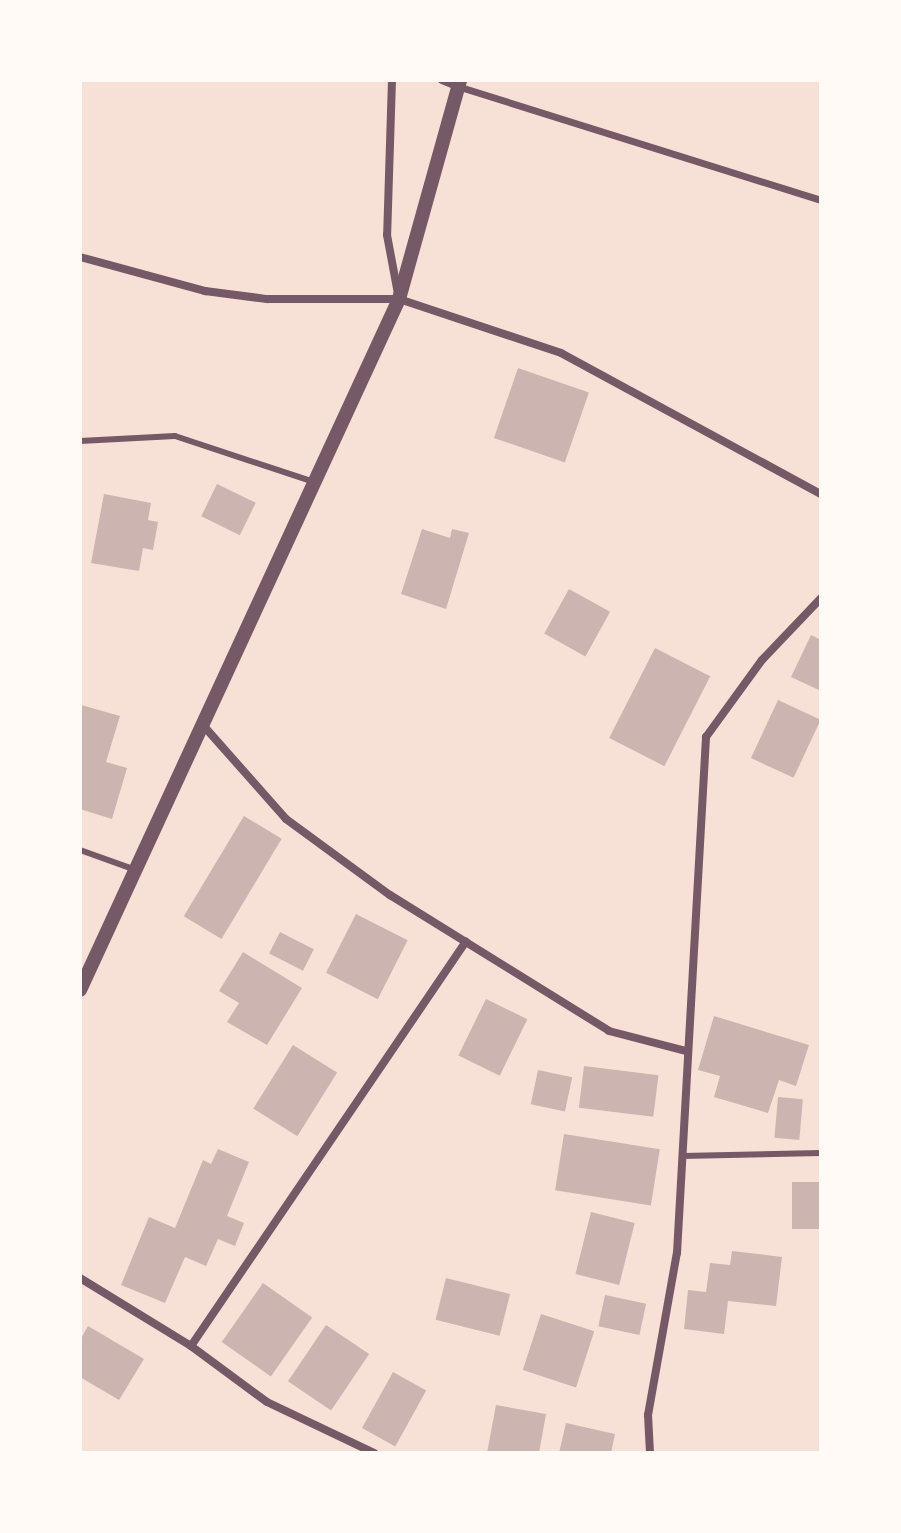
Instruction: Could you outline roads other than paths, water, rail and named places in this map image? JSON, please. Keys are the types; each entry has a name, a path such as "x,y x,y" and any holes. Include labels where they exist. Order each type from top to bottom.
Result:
{"street":[{"path":"392,80 387,235 399,299"},
{"path":"442,80 821,200"},
{"path":"80,990 311,481 399,299 458,83"},
{"path":"80,257 205,291 267,299 399,299 561,353 821,494"},
{"path":"650,1453 648,1415 677,1253 686,1051 699,916 698,821 706,737 762,660 821,598"},
{"path":"201,723 286,819 466,942 609,1031 686,1051"},
{"path":"191,1346 466,942"},
{"path":"80,1278 191,1346 267,1402 374,1453"}],"lane":[{"path":"80,441 175,436 311,481"},
{"path":"80,850 135,870"},
{"path":"682,1156 821,1153"}]}
